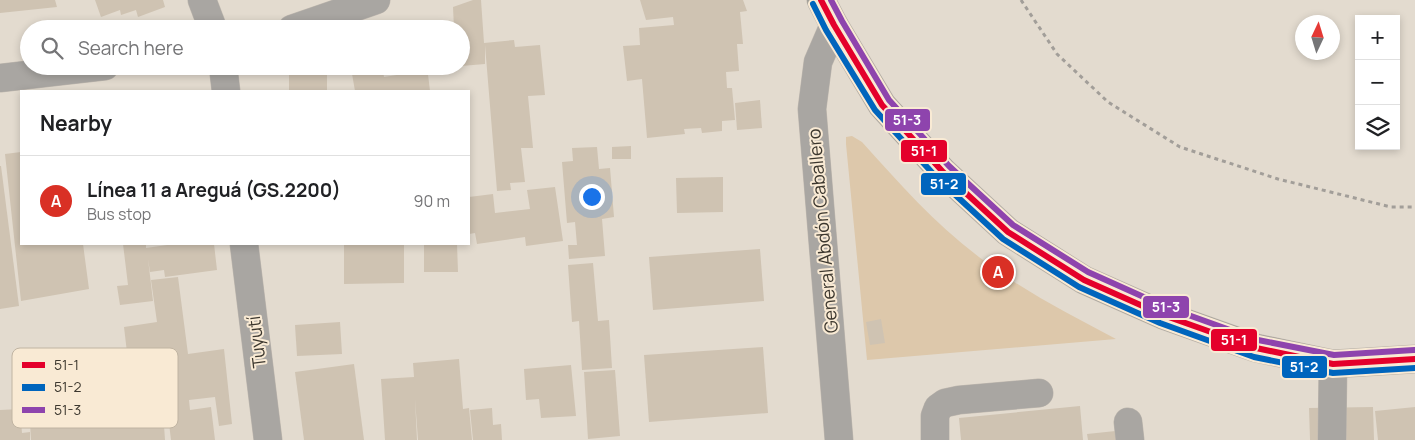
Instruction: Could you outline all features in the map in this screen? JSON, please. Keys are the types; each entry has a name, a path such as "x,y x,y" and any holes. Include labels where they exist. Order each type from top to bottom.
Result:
{"main road":[{"path":"822,0 834,26 882,105 943,172 1008,232 1084,280 1163,316 1256,348 1333,364 1415,359"}],"street":[{"path":"202,0 210,20"},
{"path":"318,20 376,0"},
{"name":"General Abdón Caballero","path":"834,26 818,62 812,109 839,440"},
{"path":"0,78 26,75"},
{"path":"224,75 226,90"},
{"name":"Tuyutí","path":"244,245 268,440"},
{"path":"1332,440 1333,364"},
{"path":"935,440 938,408 945,403 958,400 1039,393"}],"path":[{"path":"1021,0 1056,54 1108,102 1180,147 1278,179 1391,207 1415,207"}],"shaded area":[{"path":"852,136 862,142 932,217 979,257 1028,291 1116,339 867,360 846,144 846,137"}],"building":[{"path":"0,0 55,0 57,7 0,13"},
{"path":"95,0 163,0 165,7 138,17 136,10 121,15 120,10 101,17"},
{"path":"473,0 481,0 484,43 514,40 515,47 540,45 545,95 528,96 533,148 521,148 525,182 510,183 511,190 497,191 485,45 485,64 470,65 470,20 454,20 453,7"},
{"path":"640,0 743,0 747,11 740,12 743,44 737,44 739,71 726,72 727,88 732,88 735,120 722,121 722,131 702,133 701,128 684,129 685,134 647,138 642,79 627,81 623,46 640,45 639,28 674,25 673,17 646,20"},
{"path":"289,75 327,75 327,90 289,90"},
{"path":"352,75 384,75 384,77 428,75 430,90 355,90"},
{"path":"760,100 762,128 737,130 735,103"},
{"path":"631,146 631,159 612,159 612,147"},
{"path":"597,147 599,169 610,168 614,217 602,219 605,256 569,259 568,245 577,245 575,222 567,223 562,162 573,161 572,148"},
{"path":"20,152 20,245 83,245 89,289 21,301 5,154"},
{"path":"0,166 19,306 0,309"},
{"path":"723,177 723,212 677,213 676,178"},
{"path":"555,187 563,241 526,246 525,237 477,244 475,233 470,234 470,197 493,194 495,213 530,209 527,190"},
{"path":"123,245 146,245 146,248 167,245 214,245 217,270 165,277 164,270 150,272 148,259 153,301 120,305 117,286 128,285"},
{"path":"344,245 404,245 404,283 344,284"},
{"path":"424,245 457,245 458,272 424,272"},
{"path":"760,249 764,301 653,310 649,257"},
{"path":"593,263 598,321 609,320 612,368 582,370 579,321 572,322 568,265"},
{"path":"178,277 188,354 224,349 232,424 219,426 215,397 189,400 190,410 211,407 215,440 171,440 170,428 178,428 178,348 126,348 124,327 157,322 151,280"},
{"path":"881,319 885,343 870,345 866,322"},
{"path":"340,322 342,354 297,356 295,325"},
{"path":"763,347 768,413 649,422 644,355"},
{"path":"459,359 463,409 469,408 472,440 418,440 415,399 417,440 385,440 381,379 414,377 413,363"},
{"path":"354,364 364,440 304,440 295,372"},
{"path":"571,365 576,416 541,418 539,399 526,400 524,369"},
{"path":"615,370 620,436 588,439 584,372"},
{"path":"1080,406 1083,440 961,440 959,418"},
{"path":"1373,407 1374,440 1310,440 1309,408"},
{"path":"1415,407 1415,440 1378,440 1375,411"},
{"path":"492,408 493,425 501,424 502,440 473,440 470,410"},
{"path":"12,409 12,428 22,428 22,433 30,432 30,440 0,440 0,410"},
{"path":"30,428 164,428 165,440 31,440"},
{"path":"1125,430 1127,440 1088,440 1087,434"}],"transit line":[{"name":"51-1","path":"821,0 882,105 943,172 1008,232 1084,280 1163,315 1256,348 1333,364 1415,359"},
{"name":"51-3","path":"831,0 889,100 949,166 1013,225 1088,272 1166,307 1258,340 1334,355 1414,350"},
{"name":"51-2","path":"813,4 826,30 875,110 937,178 1003,239 1079,287 1160,323 1254,357 1333,373 1415,368"}],"place":[{"name":"Línea 11 a Areguá (GS.2200)","path":"998,272"}]}
